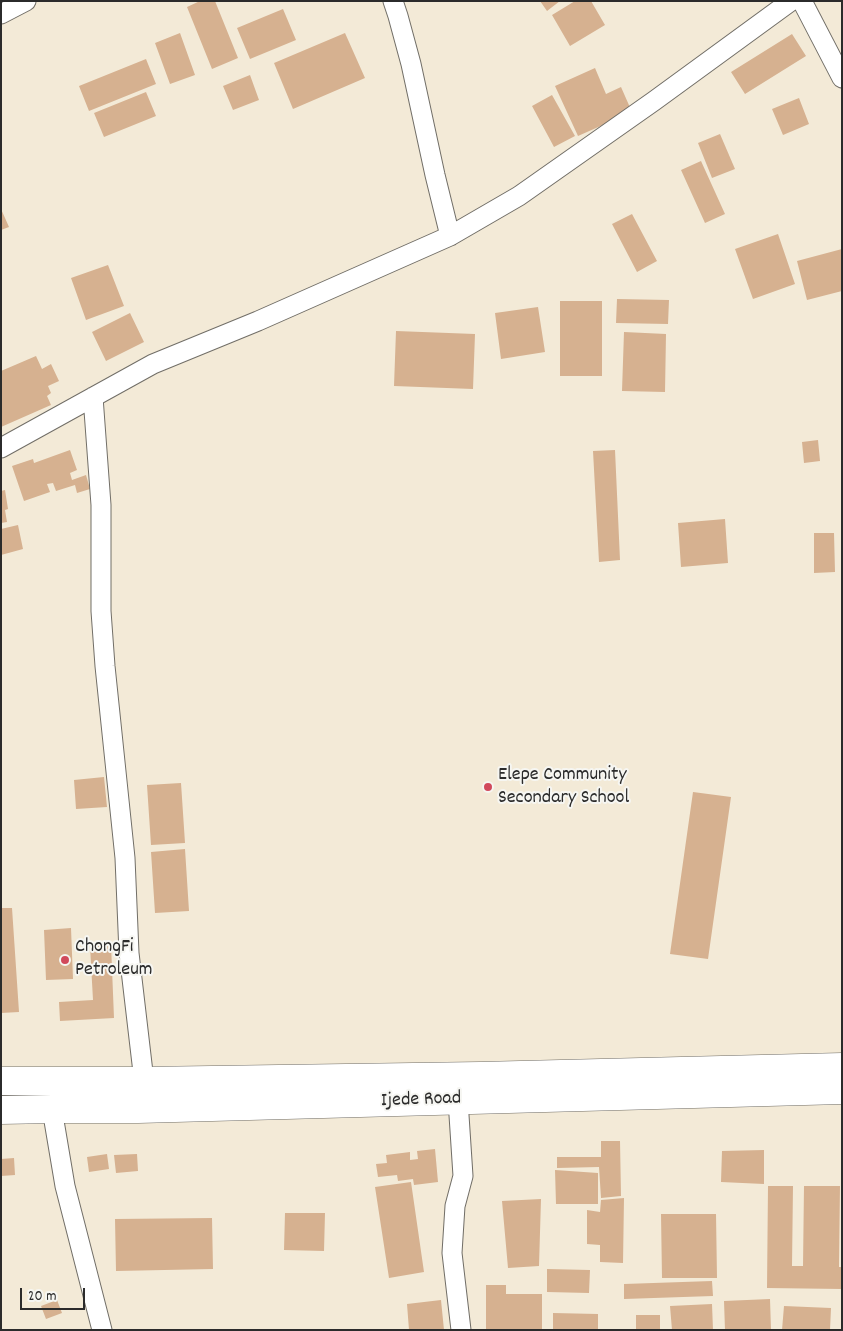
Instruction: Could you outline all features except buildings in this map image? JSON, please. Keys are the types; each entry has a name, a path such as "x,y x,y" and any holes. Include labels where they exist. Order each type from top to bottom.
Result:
{"main road":[{"name":"Ijede Road","path":"1,1081 480,1076 842,1067"},
{"name":"Ijede Road","path":"1,1110 138,1110 842,1090"}],"street":[{"path":"1,14 26,1"},
{"path":"393,1 411,64 450,236"},
{"path":"1,448 153,364 267,317 450,236 519,196 791,1"},
{"path":"802,1 842,78"},
{"path":"93,397 101,505 101,611 105,666 125,858 129,953 144,1081"},
{"path":"458,1100 463,1176 455,1206 452,1253 460,1330"},
{"path":"52,1109 65,1186 102,1330"}],"place":[{"name":"Elepe Community Secondary School","path":"488,787"},
{"name":"ChongFi Petroleum","path":"65,960"}]}
